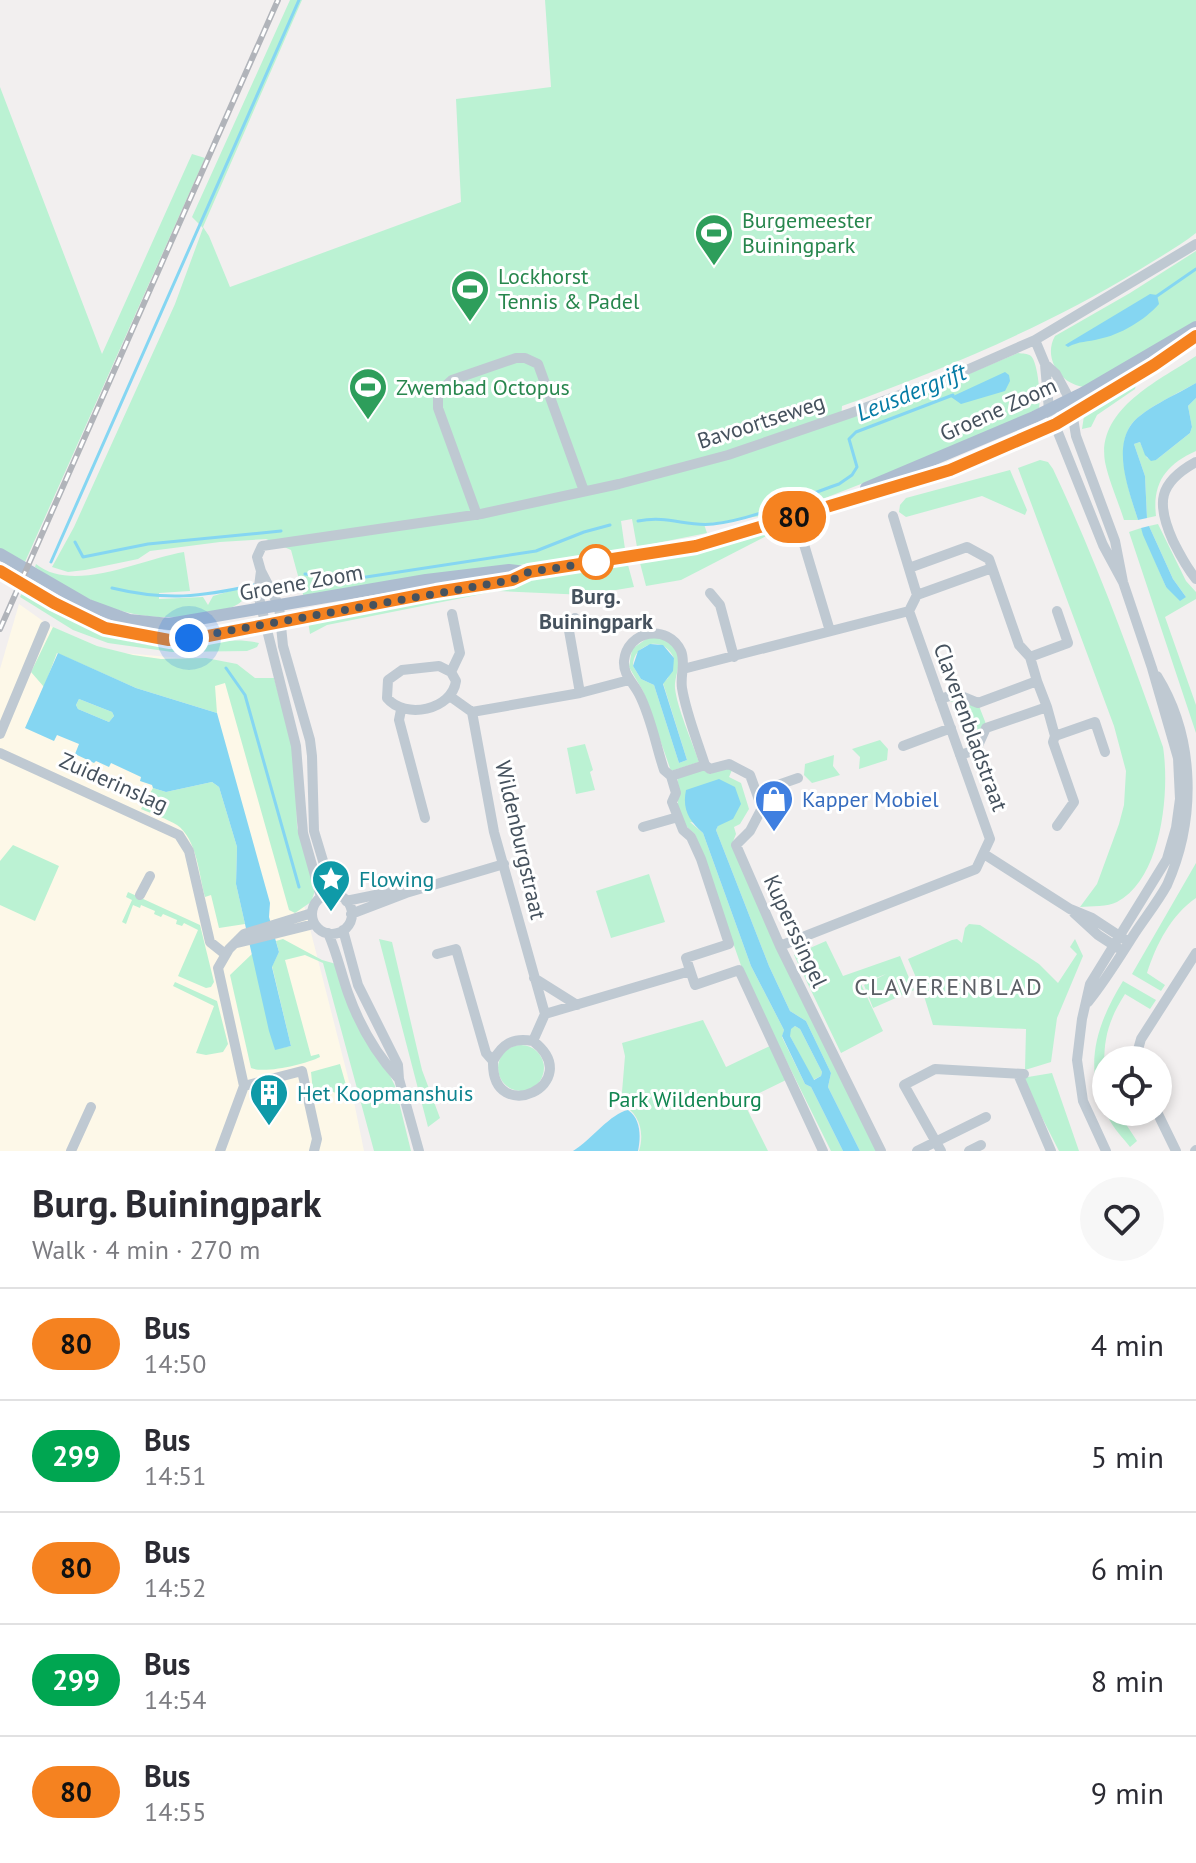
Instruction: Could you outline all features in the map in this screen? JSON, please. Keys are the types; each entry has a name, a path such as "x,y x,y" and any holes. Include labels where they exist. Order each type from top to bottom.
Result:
{"main road":[{"name":"Groene Zoom","path":"808,512 1070,400 1196,327"},
{"name":"Groene Zoom","path":"0,554 66,595 129,620 169,624 426,580 509,570 529,572 696,546 950,470 1056,424 1196,336"},
{"name":"Groene Zoom","path":"0,571 105,628 169,640 208,636 512,580 529,572"}],"street":[{"name":"Bavoortseweg","path":"279,606 257,557 262,546 477,515 728,455 962,372 1035,340 1196,244"},
{"path":"1035,340 1045,364 1049,410 1103,545 1123,582"},
{"path":"477,515 438,408 438,393 452,380 516,358 538,364 584,491"},
{"path":"1045,364 1056,374 1070,400 1076,436 1115,541 1123,582 1152,668 1165,689 1184,738 1191,769 1188,816 1192,830 1168,884 1121,944"},
{"path":"1196,462 1173,477 1165,488 1162,502 1163,519 1185,565 1196,579"},
{"path":"683,669 909,611 917,595 893,516"},
{"path":"803,541 830,631"},
{"path":"909,568 967,547 989,559 1019,645 1030,657 1055,736 1053,742 1074,802 1057,826"},
{"path":"917,595 992,568"},
{"name":"Bavoortseweg","path":"261,571 258,594 261,608"},
{"path":"710,593 720,605 734,657"},
{"path":"279,606 283,646 312,756 314,831 333,894"},
{"path":"261,608 296,746 303,833 321,897 313,918"},
{"name":"Claverenbladstraat","path":"909,611 990,839 984,854"},
{"path":"1030,657 1068,643 1057,611"},
{"path":"451,672 460,653 452,614"},
{"path":"575,618 568,625 580,693"},
{"path":"0,734 45,626"},
{"path":"798,778 758,792 750,775 742,770 729,764 710,769 705,765 681,686 683,654 675,641 662,633 647,633 634,639 625,651 623,666 639,692 664,770 671,776 676,793 672,802 683,830 691,837 701,859 729,944 686,958 695,985 739,970 823,1151"},
{"path":"439,666 451,672 456,681 451,697 442,703 416,710 401,710 387,698 388,680 402,670 439,666"},
{"path":"451,697 472,712 580,693 629,680"},
{"path":"940,699 956,694 978,703 1037,681"},
{"path":"960,755 976,750 986,728 1047,707"},
{"path":"401,710 399,720 425,818"},
{"name":"Wildenburgstraat","path":"472,712 494,832 545,1014"},
{"path":"1055,736 1095,722 1105,752"},
{"path":"903,746 951,728"},
{"name":"Zuiderinslag","path":"0,753 179,835 189,851 210,942 225,954"},
{"path":"671,776 705,765"},
{"name":"Kuperssingel","path":"758,792 762,808 750,831 736,845 780,946 881,1151"},
{"path":"1106,1151 1083,1101 1077,1060 1082,1019 1087,1003 1167,859 1176,828 1188,816"},
{"path":"643,827 678,817"},
{"path":"1176,828 1192,830"},
{"path":"780,946 976,869 984,854 1070,909 1092,918 1121,944"},
{"path":"351,914 406,893 504,864"},
{"path":"140,895 150,876"},
{"path":"321,897 333,894 346,901 395,891 406,893"},
{"path":"313,918 321,931 343,930 351,914 346,901"},
{"path":"220,1151 244,1086 218,968 235,944 313,918"},
{"path":"343,930 358,985 398,1065 419,1151"},
{"path":"328,933 355,1010 377,1051 399,1079"},
{"path":"437,954 456,949 486,1053 493,1061"},
{"path":"1139,1046 1196,953"},
{"path":"533,1041 545,1014 690,971"},
{"path":"534,978 577,1005"},
{"path":"512,1040 533,1041 546,1053 549,1075 534,1094 522,1097 507,1093 499,1086 493,1073 493,1061 500,1048 512,1040"},
{"path":"939,1146 904,1085 935,1069 1021,1074 1051,1151"},
{"path":"244,1086 302,1071 317,1139 314,1151"},
{"path":"71,1151 91,1107"},
{"path":"917,1151 939,1146 986,1117"},
{"path":"1164,1126 1176,1151"},
{"path":"969,1151 981,1145"}],"shaded area":[{"path":"19,604 50,626 97,646 123,653 227,662 271,776 364,1151 0,1151 0,669"}],"green space":[{"name":"Burgemeester Buiningpark","path":"290,0 302,0 203,227 230,287 461,202 456,99 551,87 545,0 1196,0 1196,233 1103,291 1031,328 956,362 842,406 841,421 940,386 1018,353 1029,355 1033,360 1039,408 994,432 820,500 775,514 704,524 707,533 637,547 632,519 621,521 625,549 304,598 291,550 266,539 150,551 138,559 85,570 68,572 52,567 74,527 175,304 203,228 192,217"},
{"path":"0,87 102,354 192,154 205,158 25,562 0,549"},
{"path":"1196,251 1196,322 1086,387 1069,382 1062,376 1051,354 1055,336"},
{"path":"1196,356 1196,383 1150,409 1129,428 1123,450 1124,462 1138,520 1124,520 1105,462 1105,443 1110,426 1134,398"},
{"path":"1137,381 1135,389 1097,415 1091,427 1082,429 1088,411"},
{"path":"1196,398 1196,451 1177,462 1164,476 1156,493 1156,516 1147,518 1145,476 1134,444 1140,442 1147,458 1156,460 1190,433 1192,427 1188,406"},
{"path":"1040,460 1048,462 1053,469 1084,538 1163,747 1163,809 1153,854 1132,891 1117,902 1104,906 1080,907 1097,884 1119,824 1124,805 1126,771 1114,726 1018,468"},
{"path":"1010,470 1027,510 1025,515 982,496 906,517 899,512 906,498"},
{"path":"1158,524 1186,581 1196,592 1196,599 1165,617 1196,705 1196,733 1129,532 1141,528 1166,587 1186,597 1173,579 1149,526"},
{"path":"776,531 681,580 646,586 640,563"},
{"path":"184,552 190,591 159,593 159,599 203,597 208,605 213,596 251,585 242,601 214,612 188,616 141,615 99,603 35,567 36,564 69,576 88,575"},
{"path":"628,565 634,587 586,595 497,591 327,625 310,634 308,621"},
{"path":"24,589 77,618 133,641 173,646 227,641 259,643 247,651 172,652 108,643 73,630 20,597"},
{"path":"53,627 97,646 133,655 161,659 206,658 237,664 255,678 274,678 295,752 297,827 315,891 311,902 295,913 289,910 225,683 215,686 217,713 136,688 57,653 44,687 31,672"},
{"path":"649,637 657,637 671,643 676,650 679,660 676,696 699,762 671,771 643,691 629,667 632,649","holes":["651,644 665,647 674,658 668,678 663,683 687,760 679,763 654,685 641,679 633,666 638,652"]},
{"path":"957,697 979,706 986,724 975,746 968,749 967,746 974,743 970,733 963,735 962,731 969,728 964,714 957,716 955,713 963,709 959,700 951,702 950,699"},
{"path":"79,699 112,712 114,716 109,722 78,709"},
{"path":"880,740 888,749 887,760 859,769 860,757 852,749"},
{"path":"585,744 595,790 576,794 567,748"},
{"path":"834,755 833,766 840,775 812,783 804,775 805,764"},
{"path":"701,768 709,774 729,768 732,770 729,777 741,783 749,809 740,824 734,827 736,834 732,844 877,1151 860,1151 828,1087 831,1073 806,1021 790,1011 769,966 716,830 718,826 690,822 703,833 751,966 784,1030 782,1037 843,1151 831,1151 745,977 695,834 681,820 679,813 677,776"},
{"path":"212,782 219,787 237,847 236,884 245,924 219,928 211,895 205,897 196,858 184,831 141,809 153,788 166,792"},
{"path":"13,845 59,866 35,921 0,905 0,861"},
{"path":"1196,863 1196,898 1179,913 1166,931 1147,973 1165,985 1161,991 1132,974"},
{"path":"649,874 665,922 611,938 596,891"},
{"path":"128,892 200,925 214,982 211,987 206,988 178,976 198,930 184,923 182,926 176,924 177,920 163,914 161,917 141,905 140,908 133,905 126,924 122,922 132,900 126,897"},
{"path":"969,924 980,925 1039,964 1058,983 1077,954 1070,947 1075,939 1083,956 1057,1018 1051,1062 1025,1070 1026,1029 933,1025 908,959 952,940 962,943"},
{"path":"283,939 336,964 395,1086 411,1151 374,1151 323,963 305,955 285,960 311,1056 319,1054 320,1057 286,1067 266,1070 251,1068 230,975 253,953 275,1049 291,1046 272,966 279,952 276,941"},
{"path":"379,939 392,942 422,1070 440,1118 428,1127"},
{"path":"826,941 843,976 900,956 914,990 873,1008 864,985 886,974 861,984 883,1031 841,1053 794,955"},
{"path":"1123,981 1156,1000 1150,1009 1125,994 1110,1024 1105,1046 1096,1046 1100,1030"},
{"path":"175,982 217,1001 228,1044 223,1052 196,1053 214,1006 173,986"},
{"name":"Park Wildenburg","path":"703,1020 726,1067 770,1046 786,1080 743,1101 768,1151 639,1151 639,1123 632,1112 621,1104 625,1056 622,1043"},
{"path":"795,1026 800,1029 822,1072 813,1080 790,1036 790,1029"},
{"path":"521,1045 537,1052 544,1068 537,1084 521,1091 505,1084 498,1068 505,1052"},
{"path":"340,1064 350,1099 324,1088 320,1095 313,1092 311,1072"},
{"path":"1052,1073 1079,1151 1059,1151 1022,1078"},
{"path":"1114,1126 1127,1126 1137,1141 1130,1147"}],"water":[{"path":"1150,294 1157,295 1159,304 1132,326 1107,337 1068,347 1065,345"},
{"path":"1005,372 1010,381 1005,391 961,404 951,397"},
{"path":"1196,383 1196,398 1188,406 1192,427 1190,433 1151,461 1140,442 1134,444 1145,476 1147,518 1138,520 1123,462 1129,428 1150,409"},
{"path":"1149,526 1173,579 1186,597 1180,601 1166,587 1143,535 1141,528"},
{"path":"650,644 663,645 674,658 673,671 663,684 687,760 679,763 654,685 641,679 633,666 638,651"},
{"path":"58,653 136,688 217,713 270,903 269,917 279,952 272,967 291,1046 275,1050 269,1031 236,884 237,847 219,787 212,782 166,792 153,788 140,781 141,777 111,763 109,767 75,754 79,744 57,735 54,741 25,728","holes":["79,699 112,712 114,716 109,722 78,709 76,705"]},
{"path":"719,779 735,787 741,804 733,819 716,830 769,966 790,1011 806,1021 831,1073 828,1087 860,1151 843,1151 811,1087 805,1084 782,1036 784,1030 751,966 703,833 688,814 686,790","holes":["795,1026 800,1029 822,1072 814,1080 790,1036"]},
{"path":"628,1110 639,1129 638,1151 573,1151 615,1116"}],"waterway":[{"path":"51,562 299,0"},
{"name":"Leusdergrift","path":"1154,298 1196,269"},
{"name":"Leusdergrift","path":"638,521 659,519 713,524 761,513 839,484 857,467 849,439 856,432 953,395"},
{"name":"Leusdergrift","path":"305,574 353,579 536,551 610,525"},
{"path":"75,542 83,557 148,544 281,531"},
{"name":"Leusdergrift","path":"112,588 150,595 183,596 254,585"},
{"path":"226,668 245,695 299,887"}],"railway":[{"path":"0,629 278,0"}],"bus line":[{"name":"80","path":"0,571 105,628 169,640 208,636 512,580 529,572 696,546 950,470 1056,424 1196,336"}],"place":[{"name":"Burgemeester Buiningpark","path":"714,267"},
{"name":"Lockhorst Tennis & Padel","path":"470,323"},
{"name":"Zwembad Octopus","path":"368,421"},
{"name":"Burg. Buiningpark","path":"596,562"},
{"name":"Kapper Mobiel","path":"774,833"},
{"name":"Flowing","path":"331,913"},
{"name":"Het Koopmanshuis","path":"269,1127"}],"district":[{"name":"CLAVERENBLAD","path":"949,986"}],"route":[{"path":"189,638 512,580 529,572 596,562"}]}
